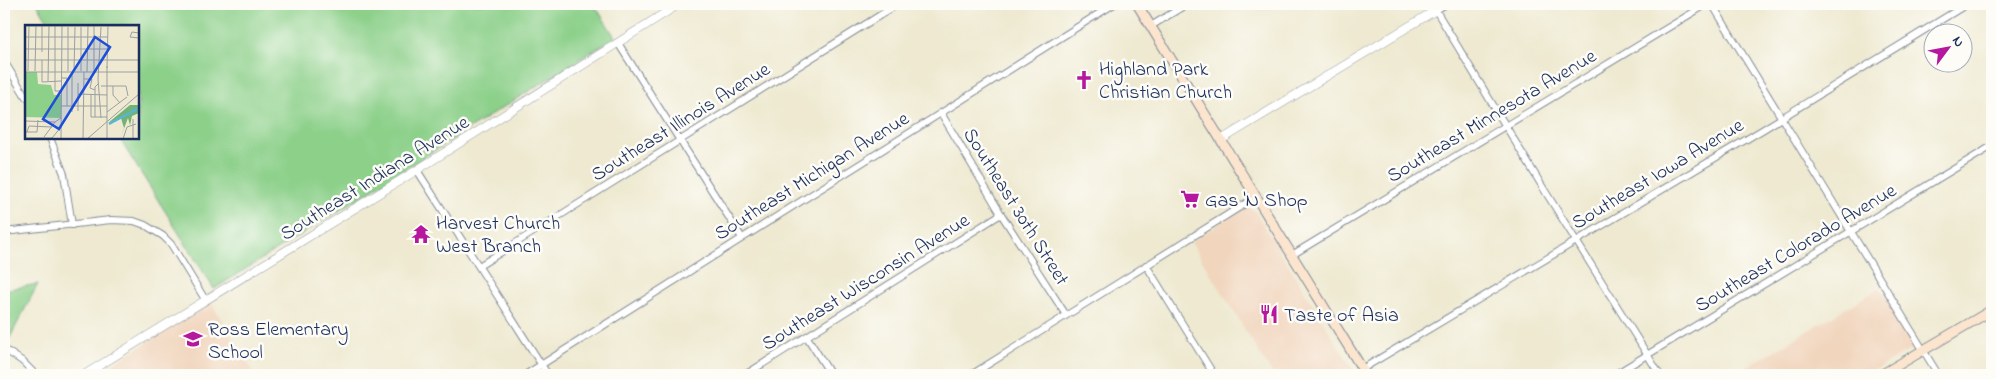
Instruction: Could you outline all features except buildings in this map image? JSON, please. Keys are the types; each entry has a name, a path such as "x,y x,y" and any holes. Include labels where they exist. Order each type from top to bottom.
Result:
{"main road":[{"path":"1137,4 1364,372"},
{"path":"1881,375 1992,310"}],"street":[{"name":"Southeast Indiana Avenue","path":"84,375 417,170 618,43 676,4"},
{"name":"Southeast Illinois Avenue","path":"479,266 898,4"},
{"name":"Southeast Michigan Avenue","path":"525,375 1114,4"},
{"path":"1151,26 1187,4"},
{"path":"1221,140 1434,7 1446,4"},
{"name":"Southeast Minnesota Avenue","path":"1292,255 1707,4"},
{"path":"1712,4 1936,371"},
{"name":"Southeast Iowa Avenue","path":"1364,372 1575,240 1782,118 1966,4"},
{"path":"1989,4 1992,10"},
{"path":"1434,7 1575,240 1660,375"},
{"path":"618,43 742,238"},
{"path":"4,60 25,95"},
{"name":"Southeast 30th Street","path":"941,112 1001,214 1066,315"},
{"path":"50,139 64,174 72,225"},
{"name":"Southeast Colorado Avenue","path":"1614,375 1992,146"},
{"path":"417,170 548,375"},
{"path":"970,375 1256,197"},
{"name":"Southeast Wisconsin Avenue","path":"745,375 1001,214"},
{"path":"4,232 121,220 134,221 153,228 171,244 206,301"},
{"path":"1146,265 1214,375"},
{"path":"807,337 830,375"},
{"path":"4,350 22,361 36,375"}],"shaded area":[{"path":"1246,207 1255,211 1356,375 1273,375 1191,242"},
{"path":"1880,288 1912,341 1913,347 1908,351 1866,375 1733,375"},
{"name":"Ross Elementary School","path":"211,303 255,375 95,375"}],"green space":[{"path":"37,4 594,4 615,37 214,289 120,139 139,139 139,25 50,25"},
{"path":"38,284 6,345 4,344 4,290"}],"place":[{"name":"Highland Park Christian Church","path":"1084,80"},
{"name":"Gas 'N Shop","path":"1190,199"},
{"name":"Harvest Church West Branch","path":"421,234"},
{"name":"Taste of Asia","path":"1269,314"},
{"name":"Ross Elementary School","path":"193,339"}]}
